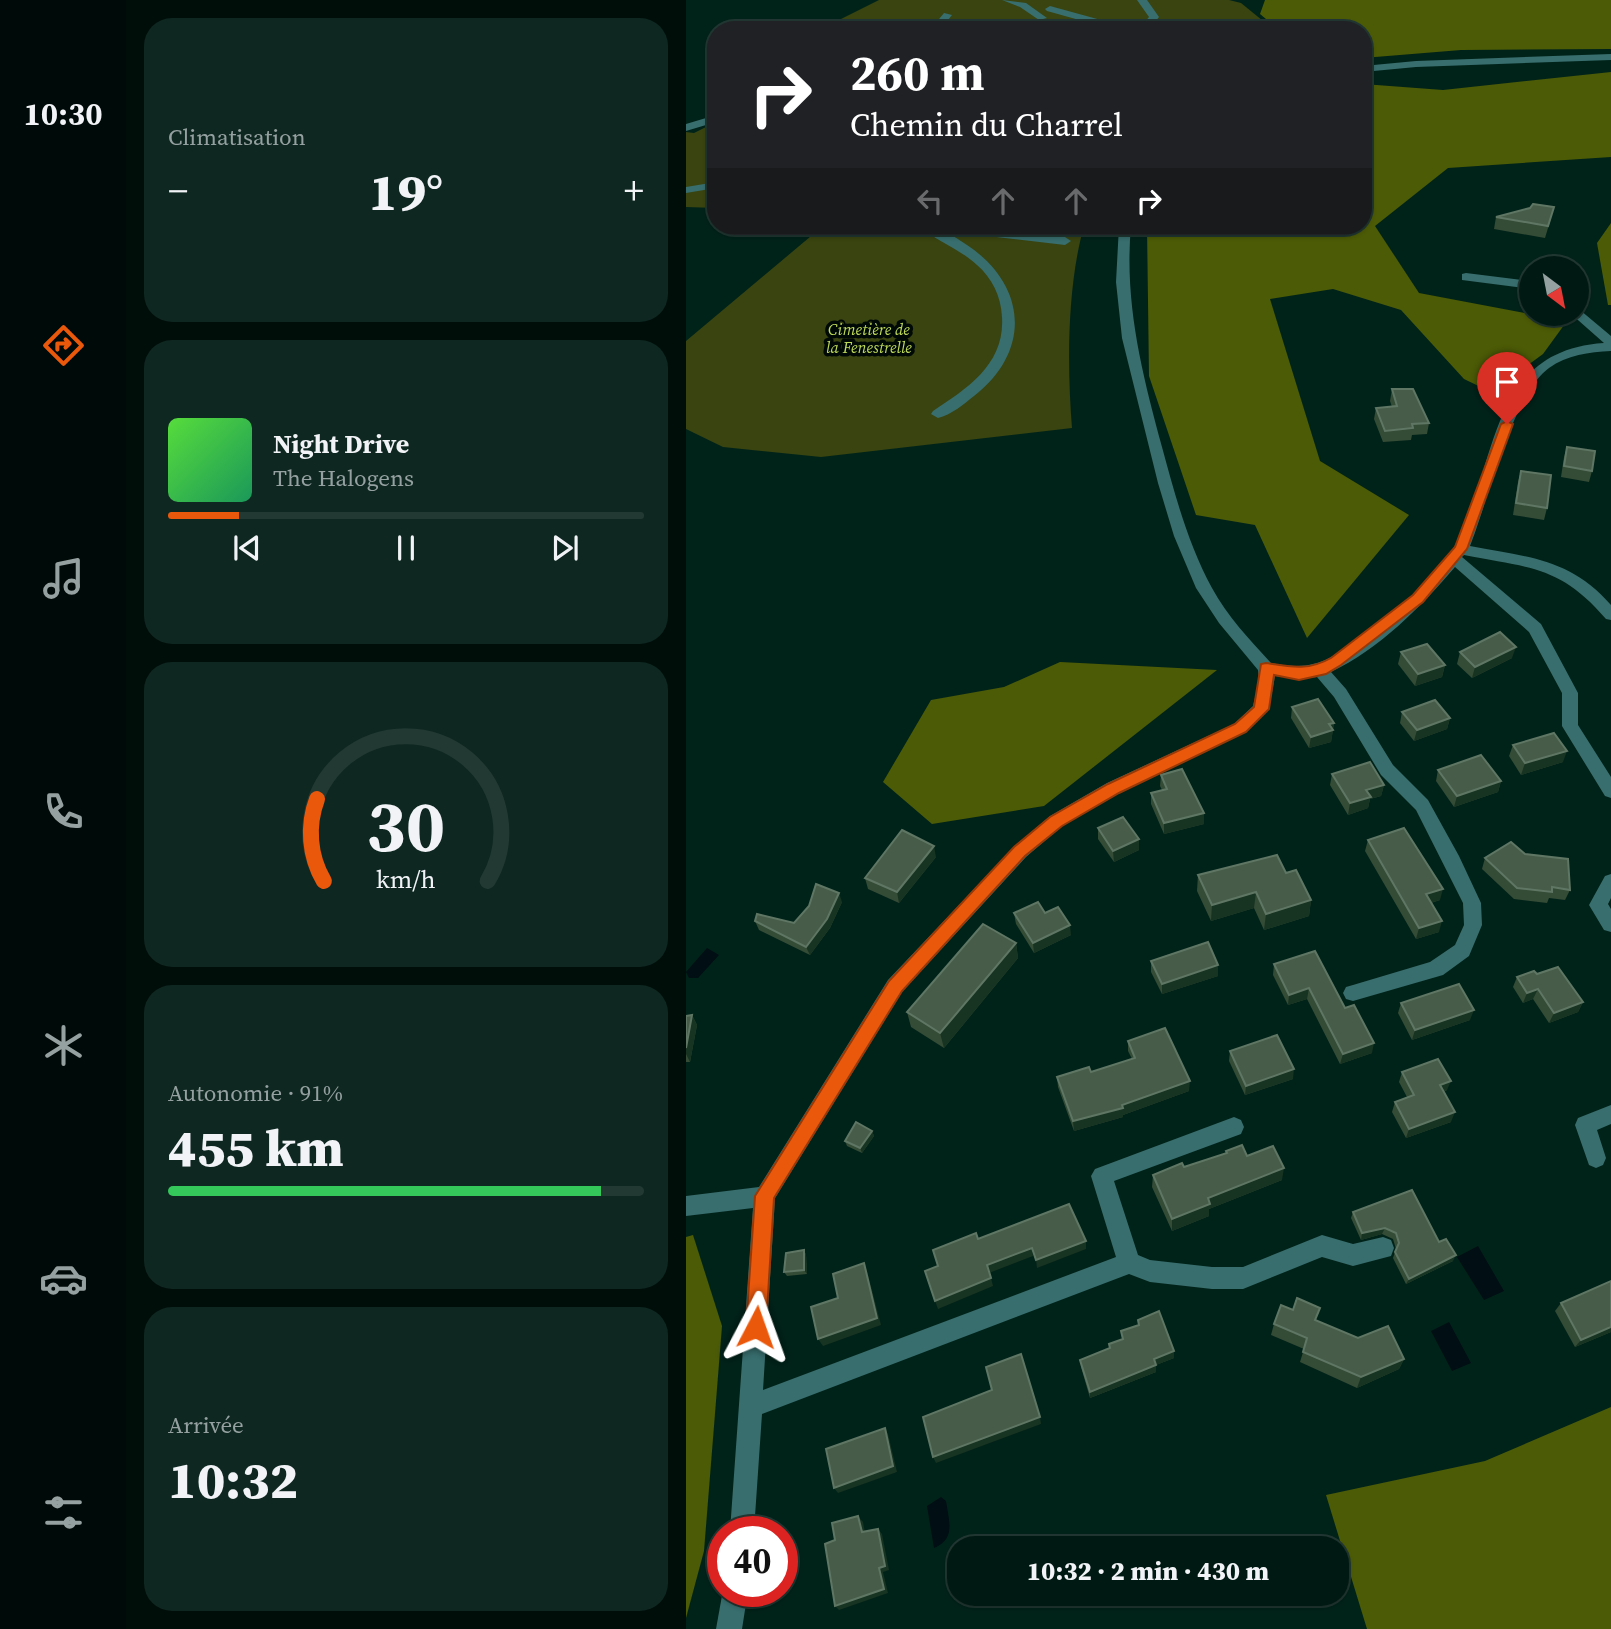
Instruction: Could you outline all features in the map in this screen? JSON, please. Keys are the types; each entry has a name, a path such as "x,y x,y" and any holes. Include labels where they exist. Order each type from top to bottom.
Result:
{"street":[{"path":"1007,0 1032,10 1039,21 1051,5 1100,21"},
{"path":"1142,0 1154,16 1150,21"},
{"path":"942,21 947,15"},
{"path":"1372,68 1611,57"},
{"path":"686,128 707,121"},
{"path":"686,190 707,186"},
{"path":"938,414 982,382 1001,359 1009,336 1009,302 1003,288 985,264 963,246 942,235"},
{"path":"1011,235 1065,242"},
{"path":"1124,235 1123,292 1131,356 1178,528 1205,590 1238,637 1266,668 1299,674 1320,670 1336,662 1418,598 1457,553 1524,385 1538,370 1557,358 1578,350 1611,345"},
{"path":"1466,277 1519,284"},
{"path":"1589,325 1611,345"},
{"path":"1457,553 1556,570 1574,578 1590,590 1611,615"},
{"path":"1457,553 1535,628 1570,693 1570,726 1611,790"},
{"path":"743,1516 765,1196 895,986 1020,852 1056,821 1113,788 1240,728 1261,709 1267,681 1266,668"},
{"path":"1320,670 1340,693 1387,770 1422,805 1453,861 1472,903 1473,925 1462,950 1436,969 1353,993"},
{"path":"1611,881 1598,905 1611,924"},
{"path":"1596,1158 1585,1125 1611,1114"},
{"path":"1129,1263 1102,1176 1234,1127"},
{"path":"686,1206 765,1196"},
{"path":"751,1406 1129,1263 1150,1271 1212,1278 1243,1278 1322,1246 1353,1255 1383,1248"},
{"path":"729,1629 732,1607"}],"green space":[{"path":"879,0 1229,0 1241,3 1263,21 837,21"},
{"path":"1265,0 1611,0 1611,49 1461,50 1372,57 1372,21 1268,21 1260,14"},
{"path":"1611,72 1611,157 1448,168 1375,226 1419,293 1519,312 1519,326 1563,326 1543,354 1491,392 1464,379 1401,310 1333,289 1270,299 1320,461 1409,515 1307,638 1255,525 1196,515 1149,376 1147,235 1372,235 1372,85 1443,90"},
{"path":"707,126 707,208 686,207 686,132 694,133"},
{"path":"1611,223 1611,305 1608,305 1597,243"},
{"name":"Cimetière de la Fenestrelle","path":"812,235 1082,235 1071,300 1069,379 1072,428 821,457 723,447 686,429 686,341"},
{"path":"1060,662 1217,670 1044,806 932,824 883,782 931,700 1004,687"},
{"path":"693,1235 722,1326 704,1551 686,1618 686,1237"},
{"path":"1611,1407 1611,1629 1367,1629 1349,1570 1349,1536 1339,1536 1326,1495 1485,1461"}],"shaded area":[{"path":"707,948 719,955 698,978 689,978 686,972"},
{"path":"1478,1246 1504,1291 1484,1300 1457,1257"},
{"path":"1449,1322 1471,1363 1452,1371 1431,1331"},
{"path":"941,1497 946,1501 948,1534 946,1540 934,1548 927,1506"}],"building":[{"path":"1533,204 1554,207 1548,226 1496,217 1530,208"},
{"path":"1392,389 1413,389 1429,423 1385,431 1376,408 1397,406"},
{"path":"1567,447 1595,451 1592,471 1564,466"},
{"path":"1521,471 1551,475 1547,508 1516,503"},
{"path":"1500,632 1516,647 1475,667 1460,652"},
{"path":"1427,644 1445,665 1418,674 1401,652"},
{"path":"1318,699 1334,723 1329,724 1333,730 1311,737 1292,707"},
{"path":"1435,700 1450,718 1417,730 1402,712"},
{"path":"1554,733 1567,751 1525,763 1513,745"},
{"path":"1481,755 1501,781 1457,796 1438,770"},
{"path":"1370,762 1384,785 1366,790 1371,797 1350,803 1332,774"},
{"path":"1182,769 1204,813 1164,823 1151,793 1167,789 1161,775"},
{"path":"1123,817 1139,839 1113,851 1098,828"},
{"path":"1404,828 1443,889 1426,894 1442,921 1419,928 1368,840"},
{"path":"902,830 934,846 897,892 865,878"},
{"path":"1511,842 1525,854 1568,859 1570,890 1552,887 1552,892 1517,888 1485,858"},
{"path":"1277,855 1286,873 1296,870 1311,900 1266,914 1256,892 1212,905 1198,875"},
{"path":"816,884 839,893 827,919 806,947 755,921 757,914 794,923 809,906"},
{"path":"1038,902 1045,913 1058,907 1070,925 1033,943 1014,913"},
{"path":"983,924 1016,943 940,1033 907,1012"},
{"path":"1208,942 1218,965 1162,984 1151,961"},
{"path":"1315,951 1345,1008 1354,1005 1374,1043 1343,1054 1309,988 1289,995 1274,964"},
{"path":"1558,967 1583,1002 1554,1013 1538,989 1527,993 1517,977"},
{"path":"1459,984 1474,1010 1415,1030 1401,1003"},
{"path":"692,1015 686,1048 686,1016"},
{"path":"1165,1028 1190,1081 1122,1105 1123,1108 1073,1121 1057,1077 1089,1067 1091,1072 1135,1058 1128,1041"},
{"path":"1277,1035 1294,1069 1246,1086 1230,1051"},
{"path":"1438,1059 1451,1081 1440,1085 1455,1112 1409,1129 1395,1102 1414,1095 1402,1072"},
{"path":"856,1122 872,1131 860,1148 845,1141"},
{"path":"1242,1145 1247,1156 1273,1146 1284,1168 1208,1198 1210,1204 1172,1219 1153,1175 1182,1163 1184,1167 1227,1153 1226,1151"},
{"path":"1412,1190 1439,1242 1446,1239 1456,1255 1409,1279 1395,1252 1399,1243 1396,1233 1385,1228 1362,1233 1353,1212"},
{"path":"1069,1204 1086,1241 1036,1260 1032,1248 987,1265 991,1278 935,1301 925,1271 938,1266 933,1250 976,1233 978,1239"},
{"path":"804,1250 804,1270 784,1272 786,1253"},
{"path":"864,1263 877,1318 818,1339 811,1307 838,1298 833,1274"},
{"path":"1611,1281 1611,1327 1581,1340 1561,1303"},
{"path":"1297,1298 1320,1308 1315,1320 1358,1338 1388,1326 1404,1359 1361,1377 1303,1352 1307,1338 1274,1324 1281,1305 1293,1310"},
{"path":"1159,1311 1174,1351 1154,1359 1156,1365 1090,1392 1080,1360 1110,1348 1109,1344 1123,1339 1121,1331 1139,1325 1138,1320"},
{"path":"1021,1354 1040,1417 933,1457 923,1417 992,1390 986,1367"},
{"path":"885,1428 893,1466 834,1488 826,1449"},
{"path":"858,1516 862,1532 878,1529 885,1566 879,1568 884,1589 835,1606 825,1544 835,1540 832,1523"}],"route":[{"path":"756,1327 765,1196 895,986 1020,852 1056,821 1113,788 1206,746 1250,721 1261,709 1267,681 1266,668 1299,674 1320,670 1336,662 1418,598 1461,549 1507,424"}]}
